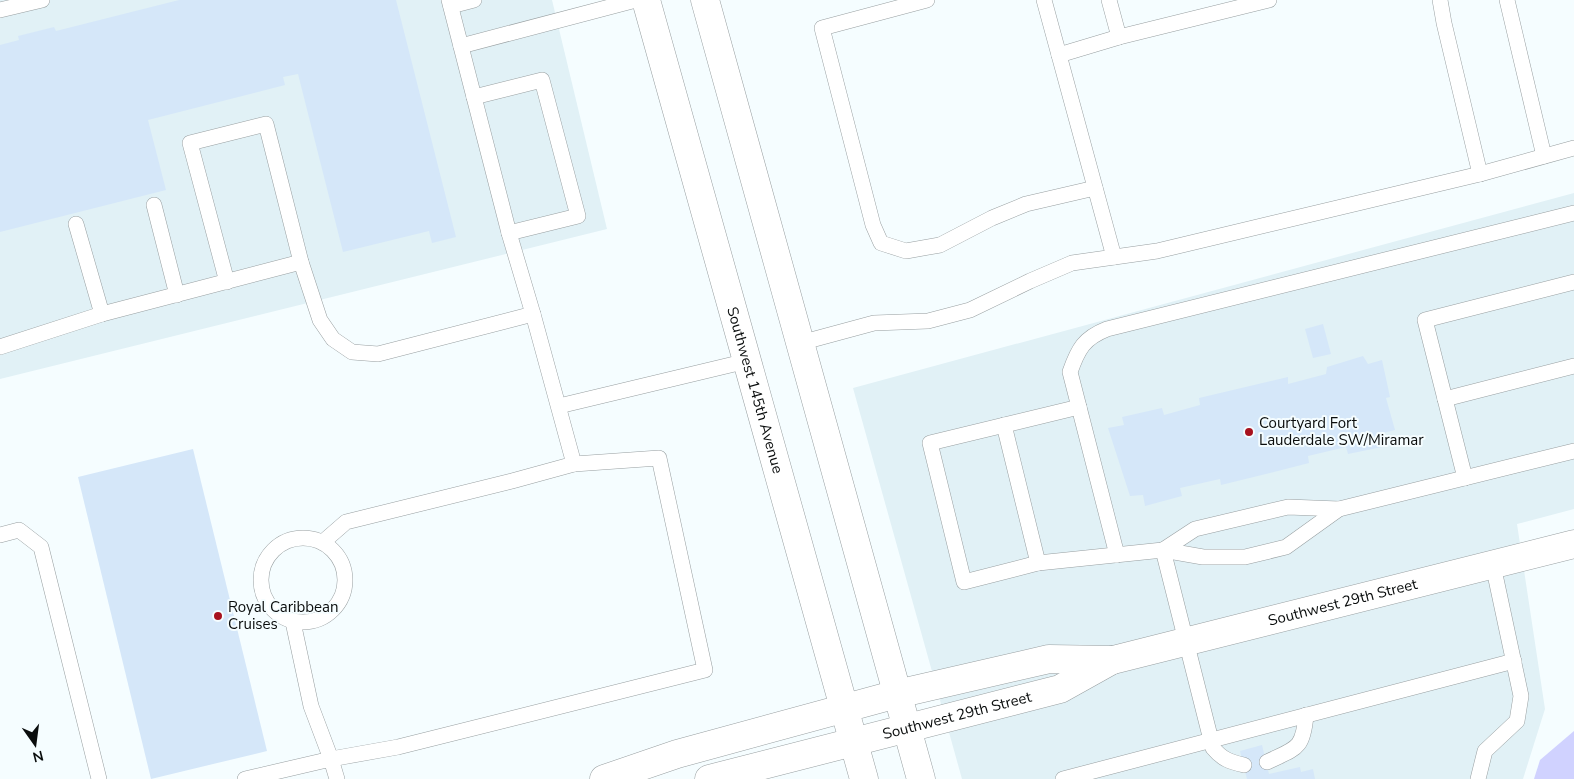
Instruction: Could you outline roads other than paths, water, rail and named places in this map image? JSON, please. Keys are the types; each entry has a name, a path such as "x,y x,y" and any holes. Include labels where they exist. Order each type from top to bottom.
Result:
{"street":[{"name":"Southwest 145th Avenue","path":"646,0 864,779"},
{"path":"705,0 921,779"},
{"name":"Southwest 29th Street","path":"604,779 677,754 897,694 1049,658 1113,660 1574,544"},
{"name":"Southwest 29th Street","path":"709,779 1060,690 1113,660"}],"lane":[{"path":"0,10 42,0"},
{"path":"474,0 450,3 509,233 574,464"},
{"path":"461,46 636,0"},
{"path":"927,0 822,28 873,225 882,243 906,251 940,245 992,218 1026,204 1095,188"},
{"path":"1044,0 1114,257"},
{"path":"1109,0 1119,37"},
{"path":"1059,55 1119,37 1269,0"},
{"path":"1440,0 1480,174"},
{"path":"1507,0 1544,156"},
{"path":"474,97 542,80 578,216 509,233"},
{"path":"227,282 190,143 266,124 300,262 320,320 333,339 352,352 378,354 533,314"},
{"path":"800,343 874,323 928,321 970,310 1072,263 1157,251 1480,174 1574,148"},
{"path":"154,205 177,295"},
{"path":"1117,555 1070,372 1077,351 1094,334 1107,329 1574,213"},
{"path":"76,224 102,314"},
{"path":"0,347 102,314 300,262"},
{"path":"1465,478 1425,320 1574,282"},
{"path":"559,406 747,361"},
{"path":"1445,398 1574,366"},
{"path":"1079,407 930,443 964,582 1038,563 1162,550 1203,556 1245,557 1286,547 1339,510"},
{"path":"1004,425 1038,563"},
{"path":"1162,550 1195,529 1288,507 1339,510 1574,451"},
{"path":"245,779 331,759 398,747 705,670 659,458 574,464 346,522 323,542"},
{"path":"0,535 19,530 41,547 99,779"},
{"path":"297,538 310,538 323,542 341,560 346,584 343,597 336,608 326,616 313,622 293,622 274,612 266,601 261,588 261,575 265,562 273,550 284,542 297,538"},
{"path":"1162,550 1213,748 1219,756 1231,763 1244,765"},
{"path":"1478,779 1485,751 1517,721 1521,696 1493,564"},
{"path":"293,622 311,706 337,779"},
{"path":"1063,779 1514,661"},
{"path":"1266,762 1294,750 1301,742 1306,715"}],"water":[{"path":"1574,731 1574,779 1534,779 1540,760"}],"place":[{"name":"Courtyard Fort Lauderdale SW/Miramar","path":"1249,432"},
{"name":"Royal Caribbean Cruises","path":"218,616"}]}
